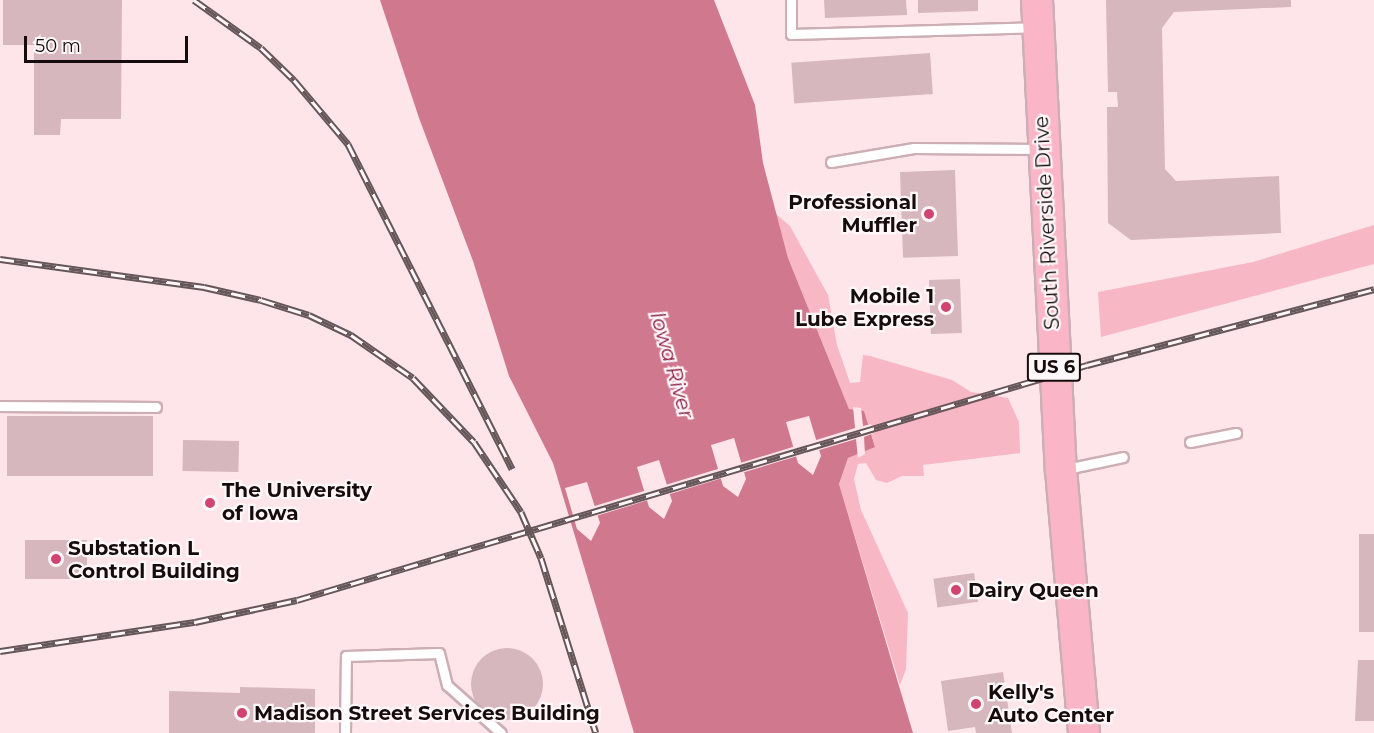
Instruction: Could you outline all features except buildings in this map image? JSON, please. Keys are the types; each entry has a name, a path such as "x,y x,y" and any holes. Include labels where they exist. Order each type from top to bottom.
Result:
{"main road":[{"name":"South Riverside Drive","path":"1038,14 1060,470 1084,733"}],"lane":[{"path":"791,0 791,34 1038,14"},
{"path":"831,162 914,148 1044,149"},
{"path":"0,406 156,408"},
{"path":"1190,442 1236,433"},
{"path":"1060,470 1123,457"},
{"path":"345,733 346,656 439,653 447,685 501,733"}],"shaded area":[{"path":"776,214 790,226 828,295 837,345 850,383 860,382 863,355 870,356 952,380 971,392 1008,398 1019,422 1020,453 923,465 924,476 902,476 887,483 876,480 866,463 858,464 854,479 861,510 908,613 906,669 900,685 839,484 848,458 875,446 864,412 849,409 788,258"},
{"path":"1374,225 1374,264 1101,337 1098,292 1253,262"}],"water":[{"name":"Iowa River","path":"380,0 714,0 755,105 763,163 788,258 849,409 864,411 875,447 848,458 839,484 913,733 634,733 553,463 509,376 473,261 419,118","holes":["809,416 821,456 813,475 798,463 786,422","734,438 746,479 738,497 723,486 711,445","659,460 672,501 664,519 649,507 637,467","587,482 600,523 591,541 577,529 565,488"]}],"pier":[{"path":"853,407 861,408 863,426 871,424 874,433 864,437 865,454 858,458 856,439 816,451 813,441 855,428"},
{"path":"796,446 799,456 742,473 739,464"},
{"path":"721,468 724,478 668,495 665,485"},
{"path":"647,490 650,500 594,517 592,507"}],"railway":[{"path":"194,0 261,48 294,80 348,144 512,469"},
{"path":"0,259 204,287 261,300 309,315 351,335 413,378 474,442 521,512 541,558 596,733"},
{"path":"0,651 195,622 297,600 1087,365 1374,289"}],"place":[{"name":"Professional Muffler","path":"929,214"},
{"name":"Mobile 1 Lube Express","path":"946,307"},
{"name":"The University of Iowa","path":"210,503"},
{"name":"Substation L Control Building","path":"56,559"},
{"name":"Dairy Queen","path":"956,590"},
{"name":"Kelly's Auto Center","path":"976,704"},
{"name":"Madison Street Services Building","path":"242,713"}]}
